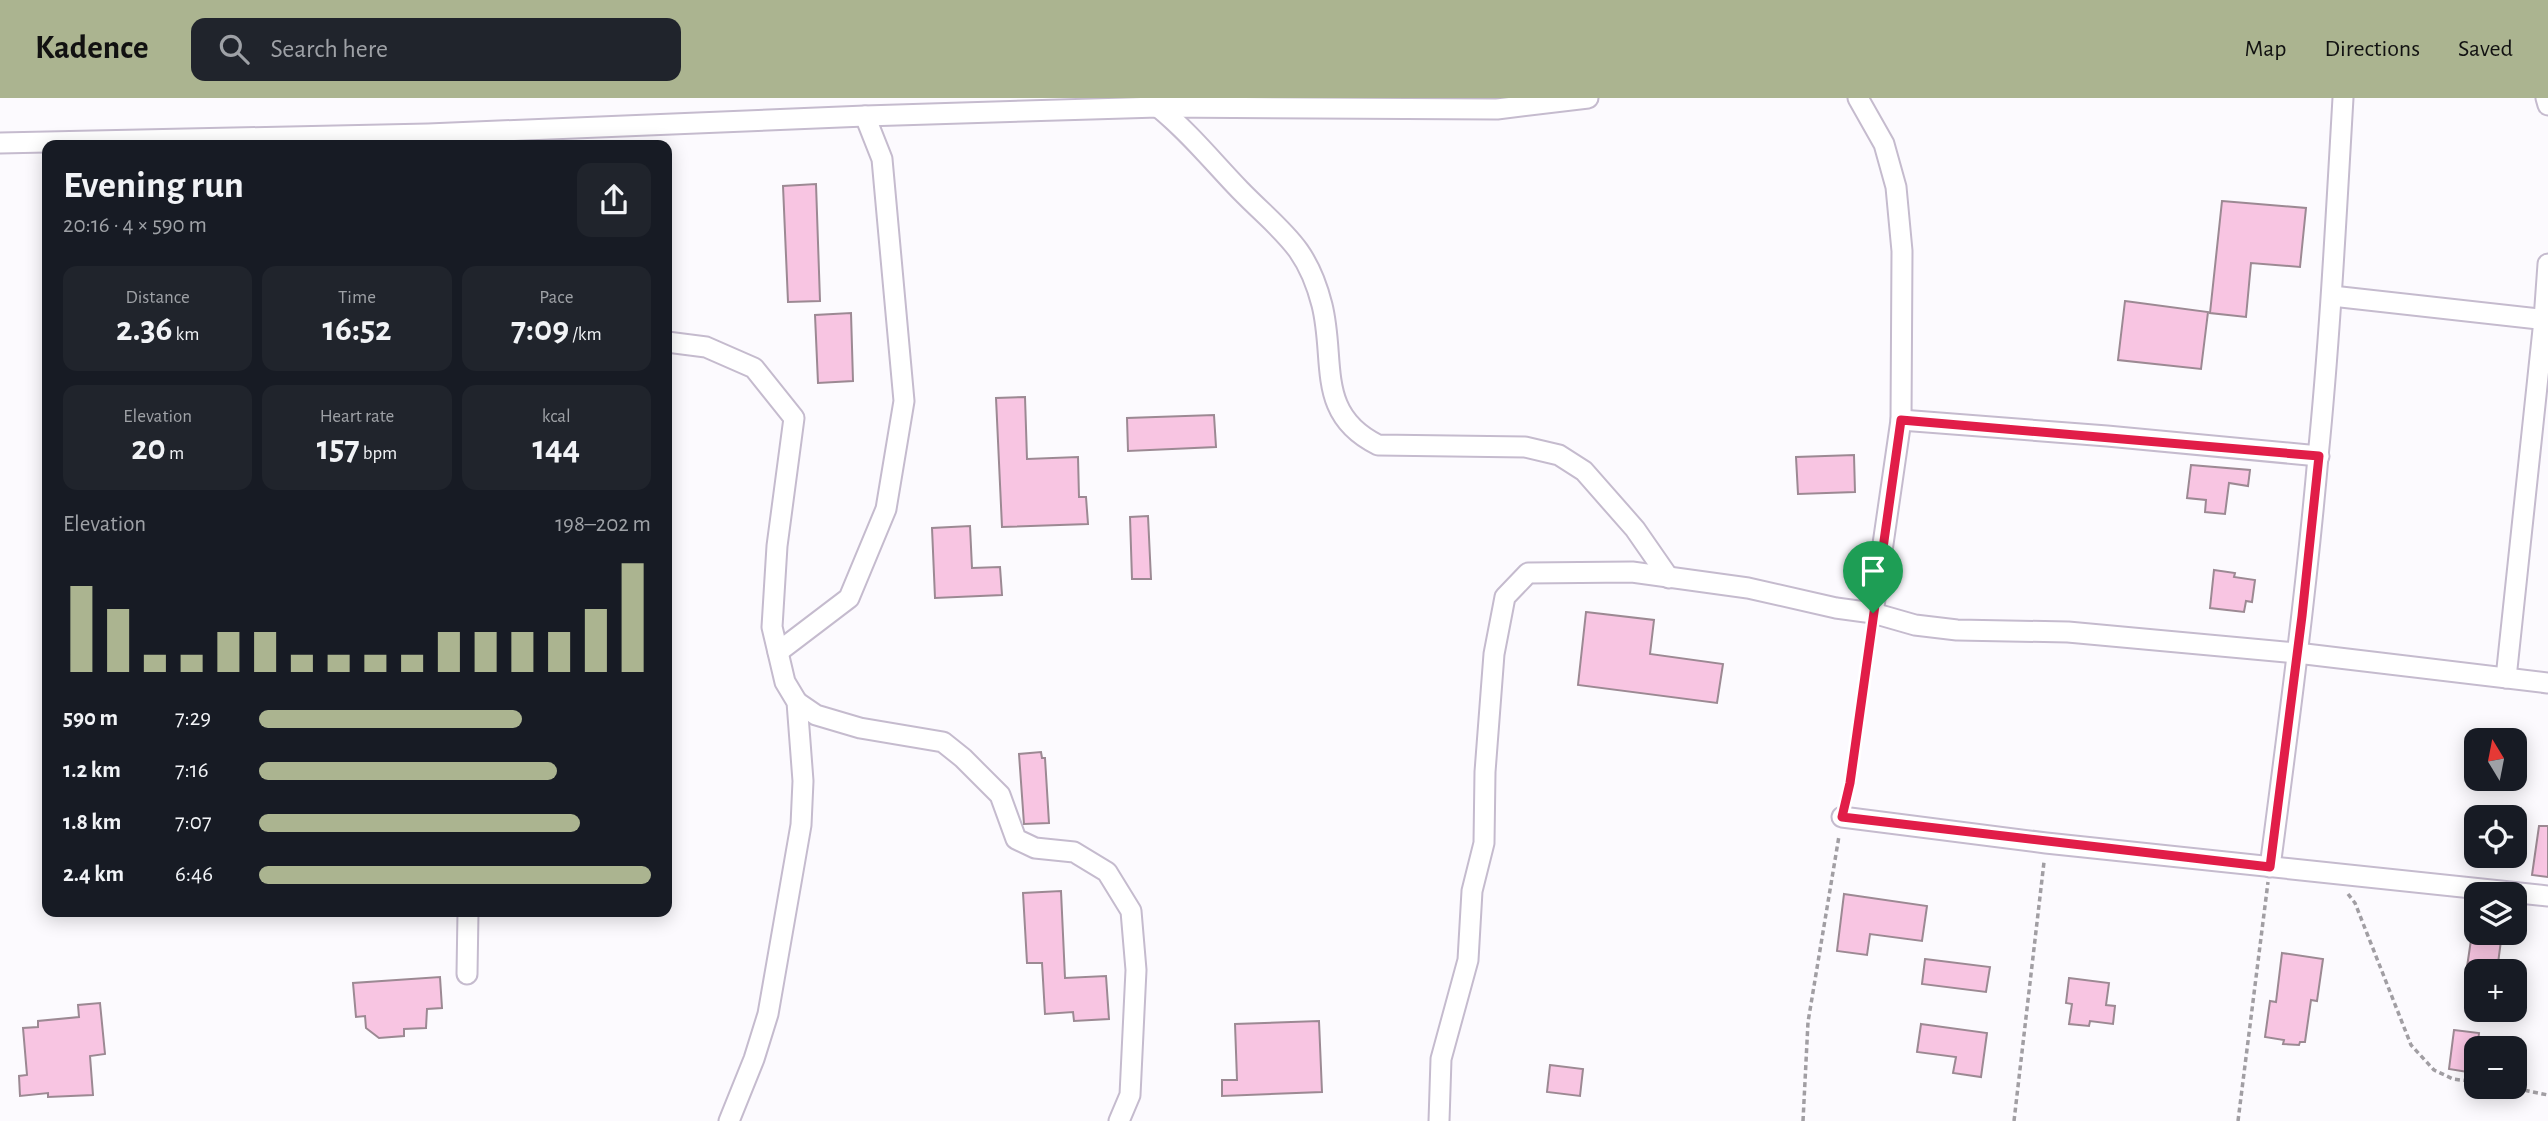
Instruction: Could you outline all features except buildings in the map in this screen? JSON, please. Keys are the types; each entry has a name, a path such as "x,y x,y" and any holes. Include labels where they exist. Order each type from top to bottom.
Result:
{"street":[{"path":"429,140 865,116 1158,107 1497,109 1588,98"},
{"path":"1858,98 1884,144 1896,187 1902,251 1901,420 1873,613"},
{"path":"2270,867 2319,456 2332,296 2343,98"},
{"path":"2546,98 2548,105"},
{"path":"1158,107 1182,126 1241,191 1290,237 1305,259 1323,307 1333,395 1346,423 1360,436 1378,445 1525,447 1559,456 1584,471 1635,529 1669,578"},
{"path":"778,652 849,598 886,509 904,401 882,159 865,116"},
{"path":"0,143 42,143"},
{"path":"2506,678 2546,320 2548,264"},
{"path":"2332,296 2546,320"},
{"path":"672,343 706,347 754,368 794,418 777,546 772,627 785,682 797,702 816,715 860,728 943,743 963,758 1000,795 1016,839 1035,848 1074,852 1108,872 1131,911 1136,970 1130,1095 1119,1121"},
{"path":"1901,420 2319,456"},
{"path":"1439,1121 1441,1059 1468,960 1472,891 1484,843 1485,772 1494,654 1505,597 1528,573 1632,572 1748,588 1836,608 1873,613 1915,625 1957,630 2068,632 2297,653 2548,683"},
{"path":"729,1121 754,1059 768,1014 793,877 801,825 803,781 797,702"},
{"path":"1842,817 2046,842 2548,896"},
{"path":"467,974 468,917"}],"path":[{"path":"1802,1121 1808,1022 1850,783 1873,613"},
{"path":"2014,1121 2046,842"},
{"path":"2238,1121 2270,867"},
{"path":"2332,873 2355,903 2411,1045 2434,1070 2453,1079 2464,1080"},
{"path":"2527,1091 2548,1095"}],"route":[{"path":"1901,420 2319,456 2270,867 1842,817 1850,783 1873,613 1901,420"}]}
